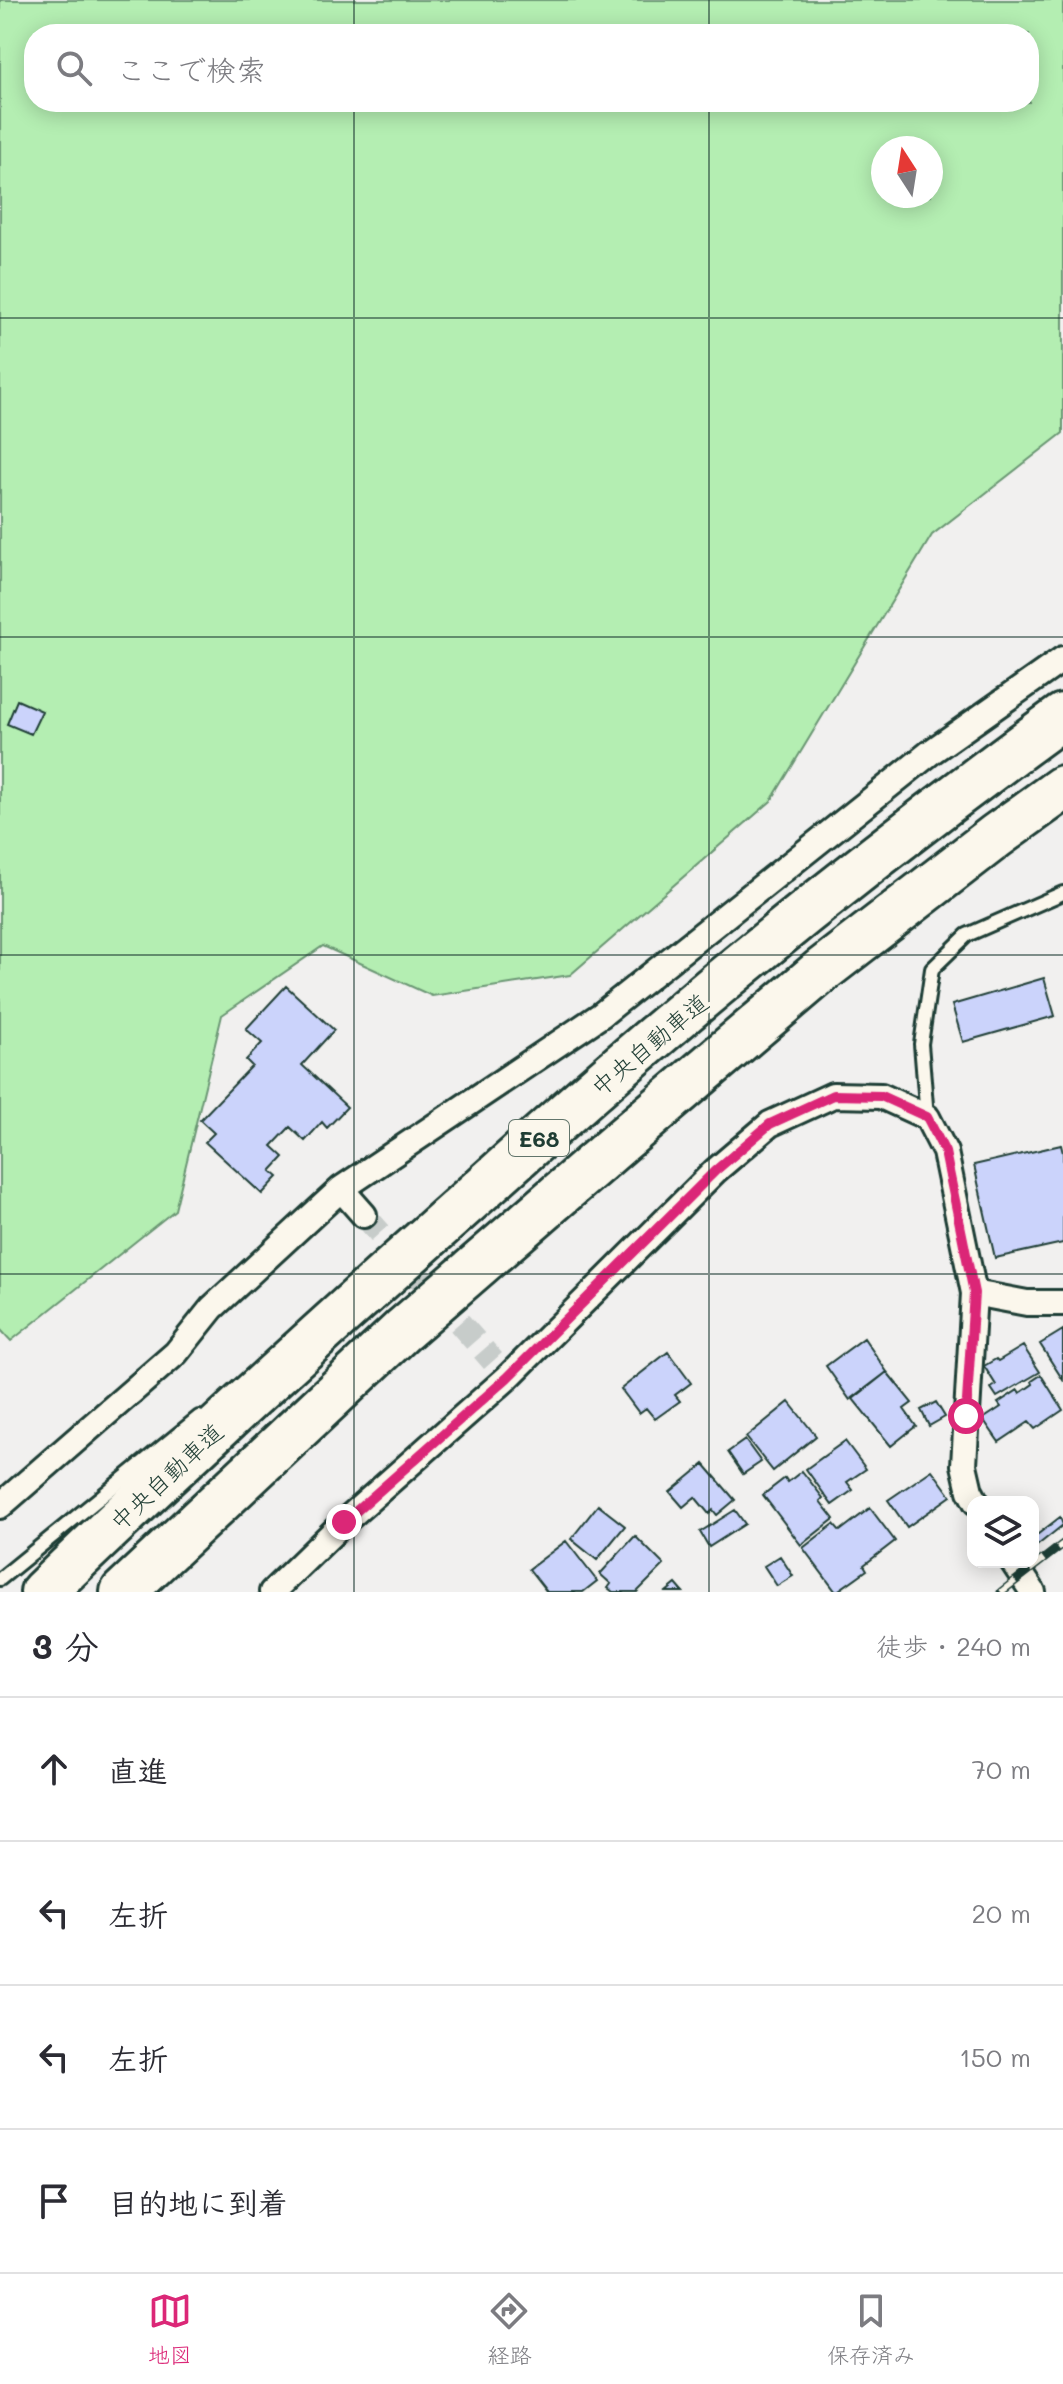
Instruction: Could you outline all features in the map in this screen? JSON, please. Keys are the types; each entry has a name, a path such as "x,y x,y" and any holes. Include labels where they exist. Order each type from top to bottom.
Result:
{"highway":[{"name":"中央自動車道","path":"43,1592 171,1469 371,1287 635,1054 967,786 1063,716"},
{"name":"E68","path":"123,1592 403,1330 620,1142 821,971 1063,788"}],"street":[{"path":"0,1506 176,1353 212,1308 341,1189 601,1015 931,752 1063,659"},
{"path":"272,1592 500,1370 715,1171 770,1124 833,1095 881,1096 927,1117 945,1152 974,1293 964,1465 973,1496"},
{"path":"341,1189 364,1215"},
{"path":"974,1293 1027,1303 1063,1303"},
{"path":"1017,1568 1033,1592"}],"lane":[{"path":"927,1117 921,1044 932,969 967,935 1063,893"},
{"path":"263,1369 371,1287"},
{"path":"0,1579 166,1441 215,1405"}],"green space":[{"path":"0,0 1063,0 1063,433 932,535 771,801 570,975 432,996 323,946 222,1015 175,1210 11,1341 0,1329"}],"building":[{"path":"17,700 42,711 31,734 7,724"},
{"path":"1044,978 1055,1016 963,1042 952,1005"},
{"path":"286,986 334,1030 302,1065 347,1107 327,1128 322,1122 305,1141 290,1127 272,1146 284,1157 271,1171 278,1177 262,1194 205,1142 214,1133 200,1120 252,1066 246,1060 262,1043 246,1029"},
{"path":"1061,1145 1063,1243 995,1258 974,1165"},
{"path":"1063,1330 1063,1380 1040,1344"},
{"path":"864,1338 887,1372 850,1400 826,1366"},
{"path":"1023,1346 1040,1372 997,1397 991,1388 996,1385 984,1366"},
{"path":"668,1352 691,1383 675,1395 680,1401 655,1419 646,1408 639,1413 621,1389"},
{"path":"887,1372 912,1403 904,1409 916,1426 891,1446 853,1399"},
{"path":"1041,1375 1063,1410 1035,1429 1029,1422 999,1442 983,1419 1001,1407 998,1403 1018,1390 1020,1393"},
{"path":"789,1402 816,1436 773,1471 746,1437"},
{"path":"936,1402 945,1417 929,1426 921,1410"},
{"path":"745,1440 761,1462 743,1474 728,1452"},
{"path":"845,1441 866,1469 847,1482 853,1490 832,1505 806,1469"},
{"path":"704,1464 735,1500 717,1515 713,1510 709,1514 695,1497 683,1507 670,1492"},
{"path":"932,1470 951,1496 907,1527 888,1500"},
{"path":"802,1471 823,1498 820,1501 834,1519 801,1545 763,1495 785,1478 788,1482"},
{"path":"598,1505 625,1526 597,1560 571,1539"},
{"path":"870,1508 895,1541 864,1565 867,1570 836,1592 803,1548 834,1524 840,1531"},
{"path":"735,1510 745,1524 709,1547 700,1532"},
{"path":"1060,1517 1063,1525 1039,1544 1039,1533"},
{"path":"635,1536 664,1565 637,1592 613,1592 608,1588 611,1584 600,1574"},
{"path":"566,1541 597,1581 583,1592 547,1592 529,1569"},
{"path":"780,1556 793,1576 777,1586 764,1566"},
{"path":"676,1584 683,1592 666,1592"}],"tunnel":[{"path":"364,1215 493,1361"}],"railway":[{"path":"1001,1592 1063,1544"}],"route":[{"path":"344,1522 507,1378 715,1171 770,1124 833,1095 881,1096 927,1117 945,1152 974,1293 966,1416"}]}
